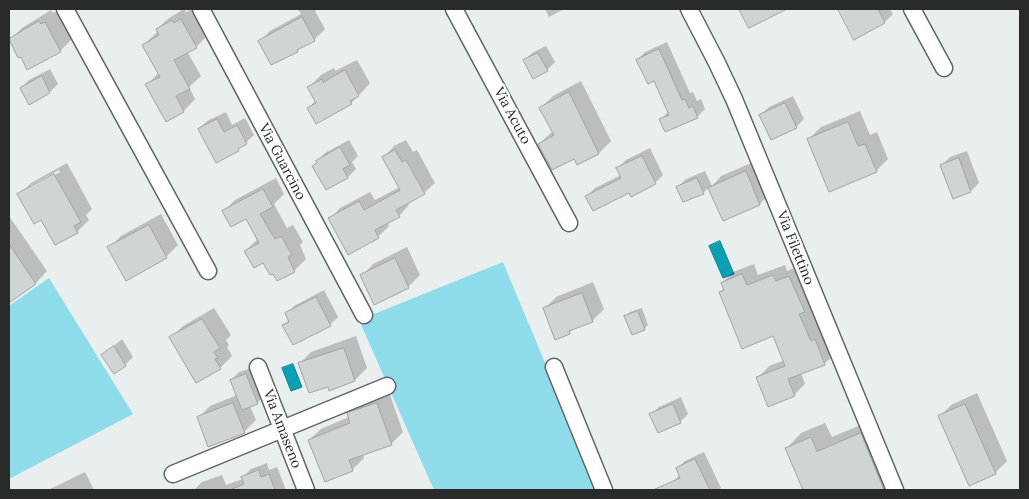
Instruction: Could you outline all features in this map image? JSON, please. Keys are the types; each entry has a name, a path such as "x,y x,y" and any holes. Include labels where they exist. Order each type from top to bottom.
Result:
{"street":[{"path":"65,9 208,271"},
{"name":"Via Guarcino","path":"201,9 364,315"},
{"name":"Via Acuto","path":"454,9 569,223"},
{"name":"Via Filettino","path":"689,9 718,63 734,99 895,490"},
{"path":"912,9 944,68"},
{"name":"Via Amaseno","path":"258,367 306,490"},
{"path":"554,368 604,490"},
{"path":"173,474 387,386"}],"shaded area":[{"path":"720,241 734,274 723,278 709,246"},
{"path":"503,262 598,490 434,490 359,320"},
{"path":"49,278 133,414 9,479 9,306"},
{"path":"293,364 302,387 291,391 282,368"}],"building":[{"path":"739,9 787,9 749,28"},
{"path":"838,9 878,9 885,23 854,40"},
{"path":"302,17 315,41 297,50 298,52 271,65 258,41"},
{"path":"181,19 197,48 174,60 190,89 176,96 184,112 166,122 145,84 160,77 142,45 159,35 156,29 172,20 174,23"},
{"path":"39,21 41,24 45,22 61,52 27,70 21,57 18,58 9,39"},
{"path":"659,49 682,100 685,99 689,108 693,106 698,118 665,132 659,119 669,115 654,81 648,84 636,60"},
{"path":"538,53 548,71 533,79 523,60"},
{"path":"345,70 359,96 350,101 352,104 316,124 307,108 316,103 307,87 322,79 323,82"},
{"path":"42,76 50,93 29,105 20,88"},
{"path":"569,92 599,154 577,165 574,159 552,170 538,144 554,135 539,108"},
{"path":"785,103 797,128 771,140 759,115"},
{"path":"217,119 224,132 237,125 247,144 238,149 239,151 216,163 198,129"},
{"path":"848,122 858,146 865,144 877,172 829,192 807,139"},
{"path":"340,147 350,165 343,169 348,178 326,190 312,166 317,163 316,161"},
{"path":"395,150 402,162 406,160 425,194 396,210 400,217 375,230 379,238 348,255 328,218 359,201 364,210 400,190 382,157"},
{"path":"642,156 656,184 631,197 629,193 593,211 585,196 621,178 616,168"},
{"path":"959,158 971,192 953,199 940,165"},
{"path":"746,171 760,205 723,221 708,188"},
{"path":"54,174 81,222 74,226 78,233 55,245 41,220 34,224 17,194"},
{"path":"697,178 704,194 683,202 676,187"},
{"path":"263,189 273,207 260,214 275,239 281,236 292,255 288,257 295,272 277,281 273,274 270,275 263,263 254,268 244,251 259,243 246,219 231,227 222,211"},
{"path":"149,225 167,258 126,281 107,247"},
{"path":"9,244 36,284 9,303"},
{"path":"395,258 409,288 374,305 360,275"},
{"path":"742,274 747,285 773,275 776,281 789,276 805,312 799,314 811,341 815,339 825,365 788,379 795,396 768,407 756,377 785,366 773,336 742,349 719,292 724,290 721,283"},
{"path":"582,293 593,322 569,331 570,334 555,340 543,308"},
{"path":"316,297 331,326 293,345 282,325 289,322 285,313"},
{"path":"638,311 645,330 632,335 624,316"},
{"path":"202,319 220,348 214,352 218,358 215,359 221,369 196,383 169,337"},
{"path":"114,346 126,366 114,374 101,355"},
{"path":"344,348 355,381 329,391 328,387 309,393 298,363"},
{"path":"246,374 258,404 242,410 230,380"},
{"path":"233,403 245,433 208,447 197,417"},
{"path":"377,403 392,445 349,460 353,471 325,482 308,440 350,423 347,413"},
{"path":"673,404 681,423 658,433 649,414"},
{"path":"965,404 996,474 969,486 938,416"},
{"path":"861,433 884,490 803,490 785,448 811,437 817,451"},
{"path":"695,459 710,490 653,490 680,478 676,468"},
{"path":"259,470 261,477 269,474 275,490 230,490 244,484 241,477"}]}
